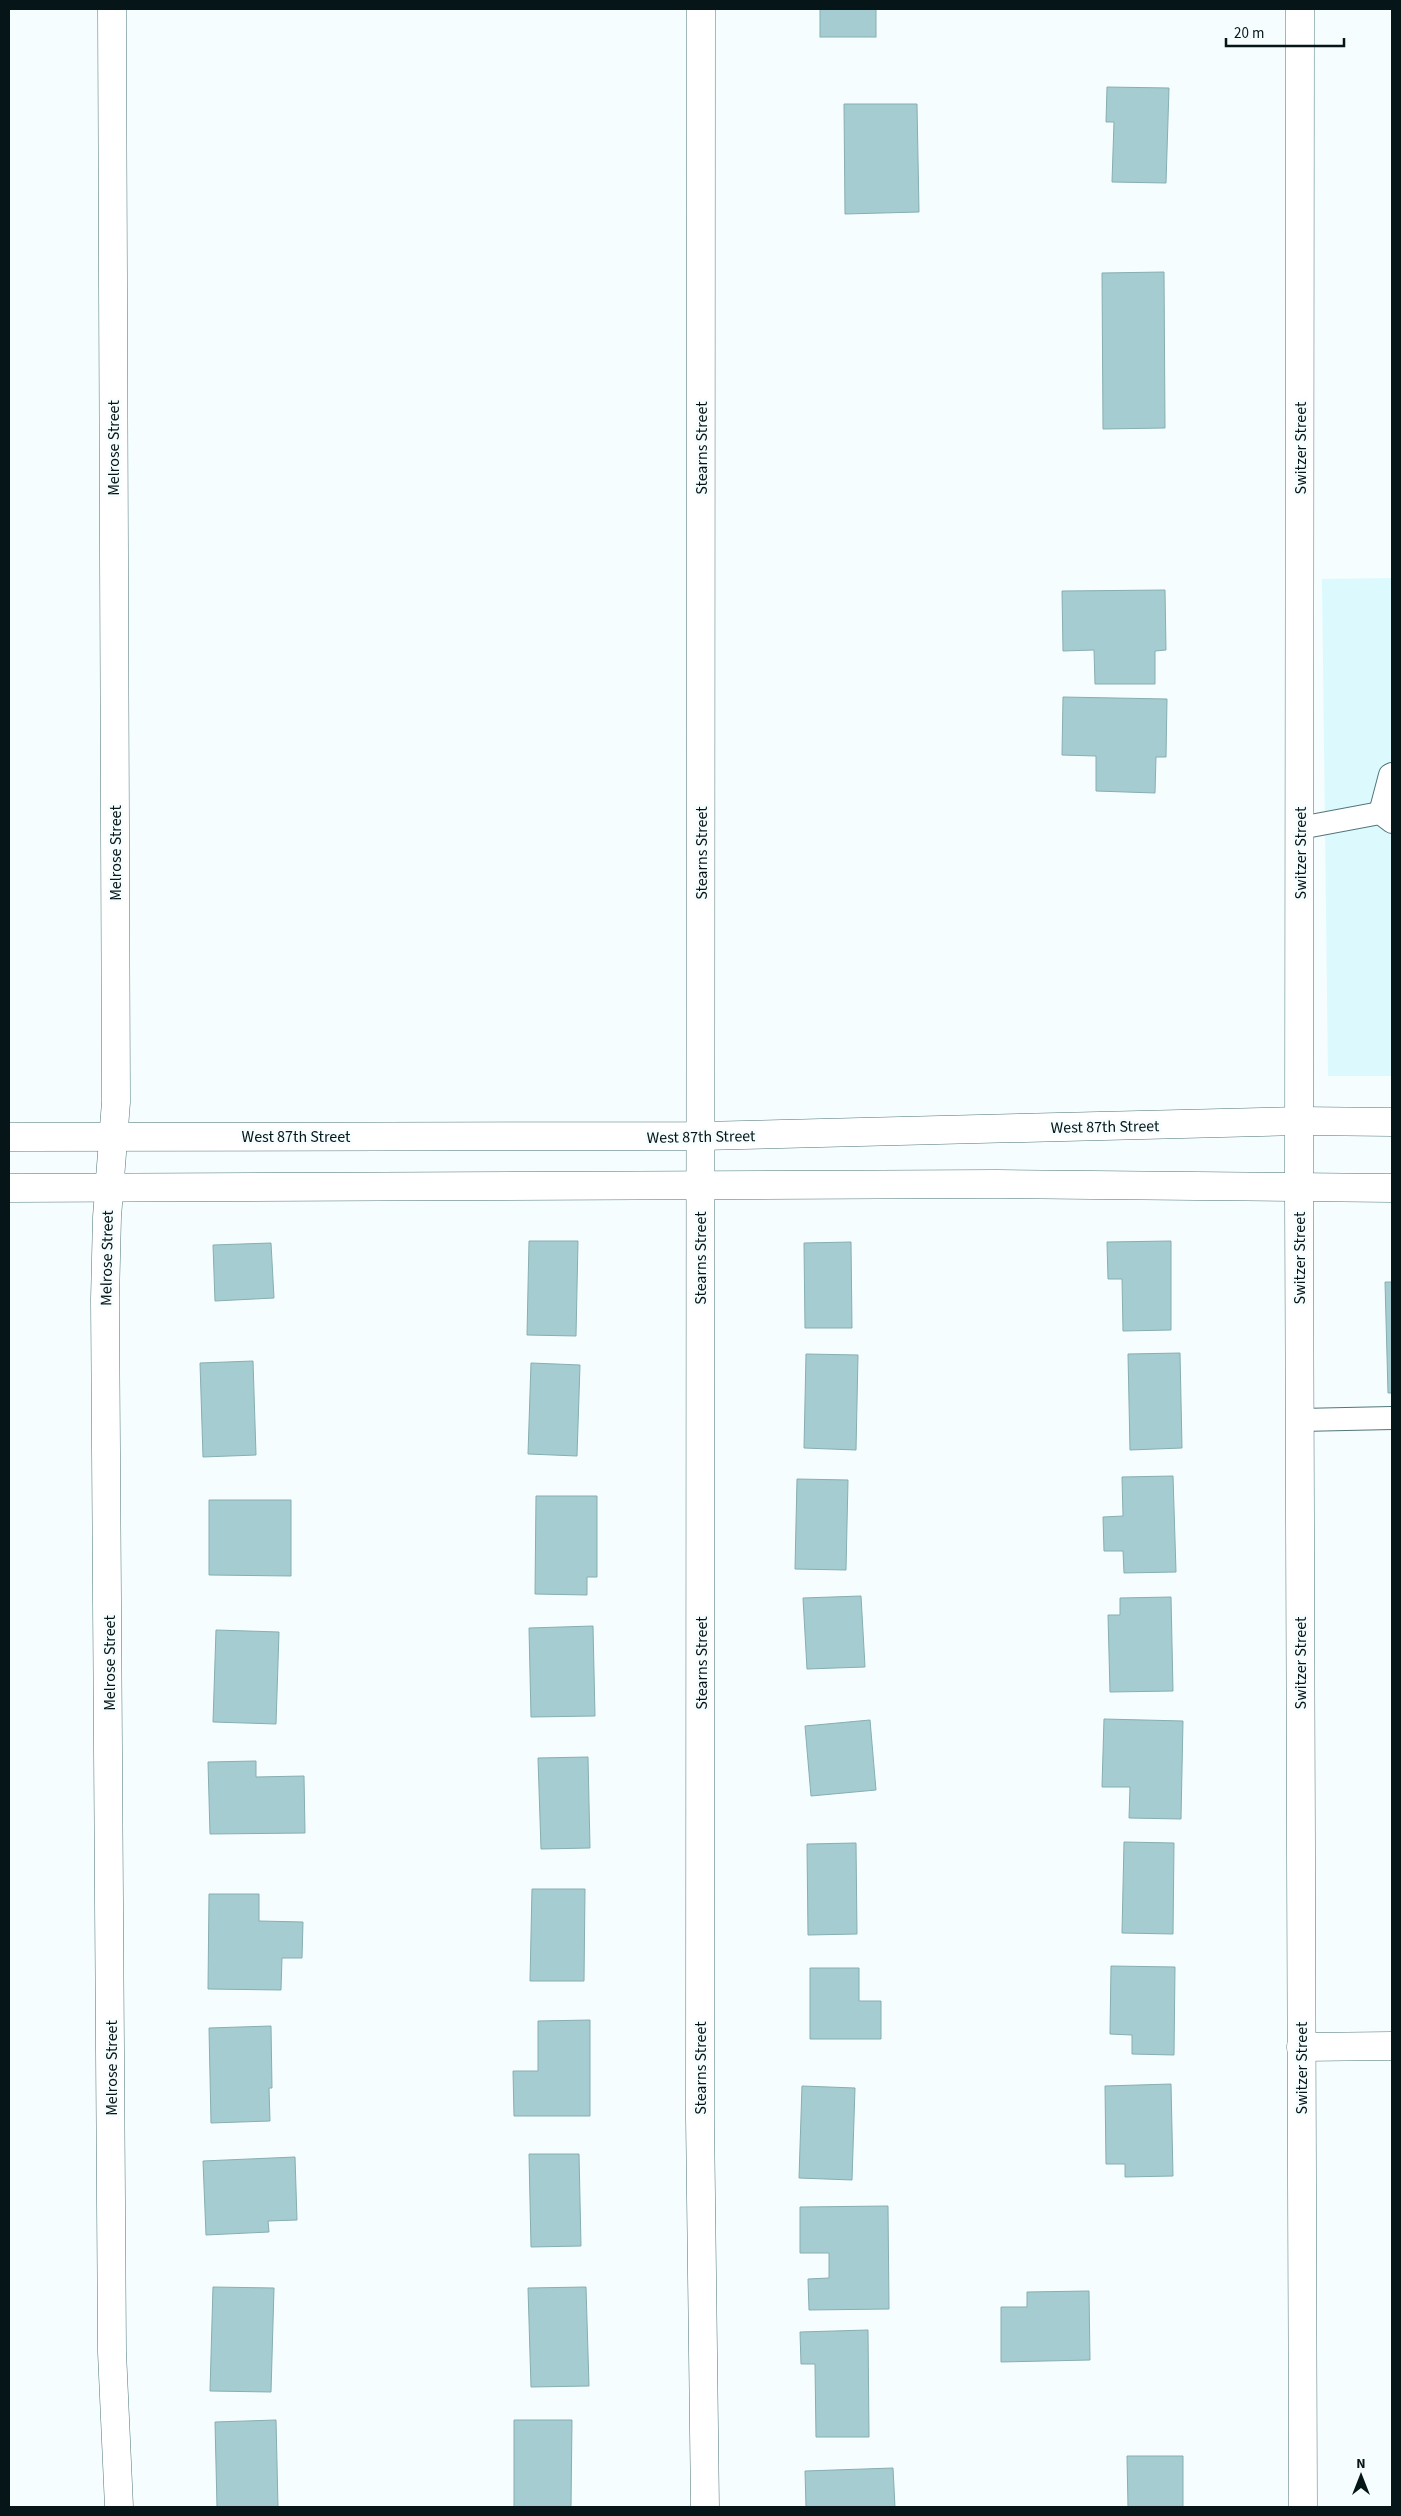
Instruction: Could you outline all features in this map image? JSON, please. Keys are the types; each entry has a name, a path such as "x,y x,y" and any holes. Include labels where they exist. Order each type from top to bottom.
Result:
{"street":[{"name":"Melrose Street","path":"112,9 116,1092 109,1188 105,1300 112,2342 119,2507"},
{"name":"Stearns Street","path":"701,9 702,1136 699,1185 700,2118 705,2507"},
{"name":"Switzer Street","path":"1300,9 1299,1188 1304,2507"},
{"name":"West 87th Street","path":"9,1137 702,1136 1300,1121 1392,1122"},
{"path":"9,1188 997,1184 1392,1188"},
{"path":"1301,2047 1392,2046"}],"lane":[{"path":"1300,828 1386,817 1390,775 1392,774"},
{"path":"1300,1420 1392,1418"}],"shaded area":[{"path":"1392,578 1392,1076 1328,1076 1322,579"}],"building":[{"path":"820,9 876,9 876,37 820,37"},
{"path":"1107,87 1169,88 1166,183 1112,182 1114,122 1106,122"},
{"path":"844,104 917,104 919,212 845,214"},
{"path":"1164,272 1165,428 1103,429 1102,273"},
{"path":"1165,590 1166,650 1155,651 1155,684 1095,684 1094,650 1063,651 1062,591"},
{"path":"1063,697 1167,699 1166,757 1156,757 1155,793 1096,791 1096,756 1062,755"},
{"path":"529,1241 578,1241 576,1336 527,1335"},
{"path":"1171,1241 1171,1330 1123,1331 1122,1279 1108,1279 1107,1242"},
{"path":"851,1242 852,1328 805,1328 804,1243"},
{"path":"271,1243 274,1298 215,1301 213,1245"},
{"path":"1385,1282 1392,1282 1392,1393 1388,1393"},
{"path":"1180,1353 1182,1448 1130,1450 1128,1354"},
{"path":"806,1354 858,1355 856,1450 804,1448"},
{"path":"253,1361 256,1455 203,1457 200,1363"},
{"path":"531,1363 580,1365 577,1456 528,1454"},
{"path":"1173,1476 1176,1572 1124,1573 1123,1551 1104,1551 1103,1517 1123,1516 1122,1477"},
{"path":"797,1479 848,1480 846,1570 795,1569"},
{"path":"536,1496 597,1496 597,1577 587,1577 587,1595 535,1594"},
{"path":"209,1500 291,1500 291,1576 209,1575"},
{"path":"861,1596 865,1667 807,1669 803,1598"},
{"path":"1171,1597 1173,1691 1110,1692 1108,1615 1120,1615 1120,1598"},
{"path":"593,1626 595,1716 531,1717 529,1628"},
{"path":"216,1630 279,1632 276,1724 213,1722"},
{"path":"1104,1719 1183,1721 1181,1819 1129,1818 1130,1787 1102,1787"},
{"path":"870,1720 876,1790 811,1796 805,1726"},
{"path":"588,1757 590,1848 541,1849 538,1758"},
{"path":"256,1761 256,1777 304,1776 305,1833 210,1834 208,1762"},
{"path":"1124,1842 1174,1843 1173,1934 1122,1933"},
{"path":"856,1843 857,1934 808,1935 807,1844"},
{"path":"532,1889 585,1889 584,1981 530,1981"},
{"path":"209,1894 259,1894 259,1921 303,1922 302,1958 282,1958 281,1990 208,1989"},
{"path":"1111,1966 1175,1967 1174,2055 1132,2054 1132,2035 1110,2034"},
{"path":"810,1968 859,1968 859,2001 881,2001 881,2039 810,2039"},
{"path":"590,2020 590,2116 514,2116 513,2071 538,2071 538,2021"},
{"path":"271,2026 272,2088 269,2088 270,2121 211,2123 209,2028"},
{"path":"1171,2084 1173,2176 1125,2177 1125,2164 1106,2164 1105,2086"},
{"path":"802,2086 855,2088 852,2180 799,2178"},
{"path":"529,2154 579,2154 581,2246 531,2247"},
{"path":"295,2157 297,2220 268,2221 269,2232 206,2235 203,2161"},
{"path":"888,2206 889,2309 809,2310 808,2279 829,2278 829,2253 800,2253 800,2207"},
{"path":"213,2287 274,2288 271,2392 210,2391"},
{"path":"586,2287 589,2386 531,2387 528,2288"},
{"path":"1089,2291 1090,2360 1001,2362 1001,2307 1027,2307 1027,2292"},
{"path":"868,2330 869,2437 816,2437 815,2364 801,2364 800,2332"},
{"path":"276,2420 278,2507 217,2507 215,2422"},
{"path":"514,2420 572,2420 571,2507 514,2507"},
{"path":"1127,2456 1183,2456 1183,2507 1128,2507"},
{"path":"893,2468 895,2507 806,2507 805,2471"}]}
